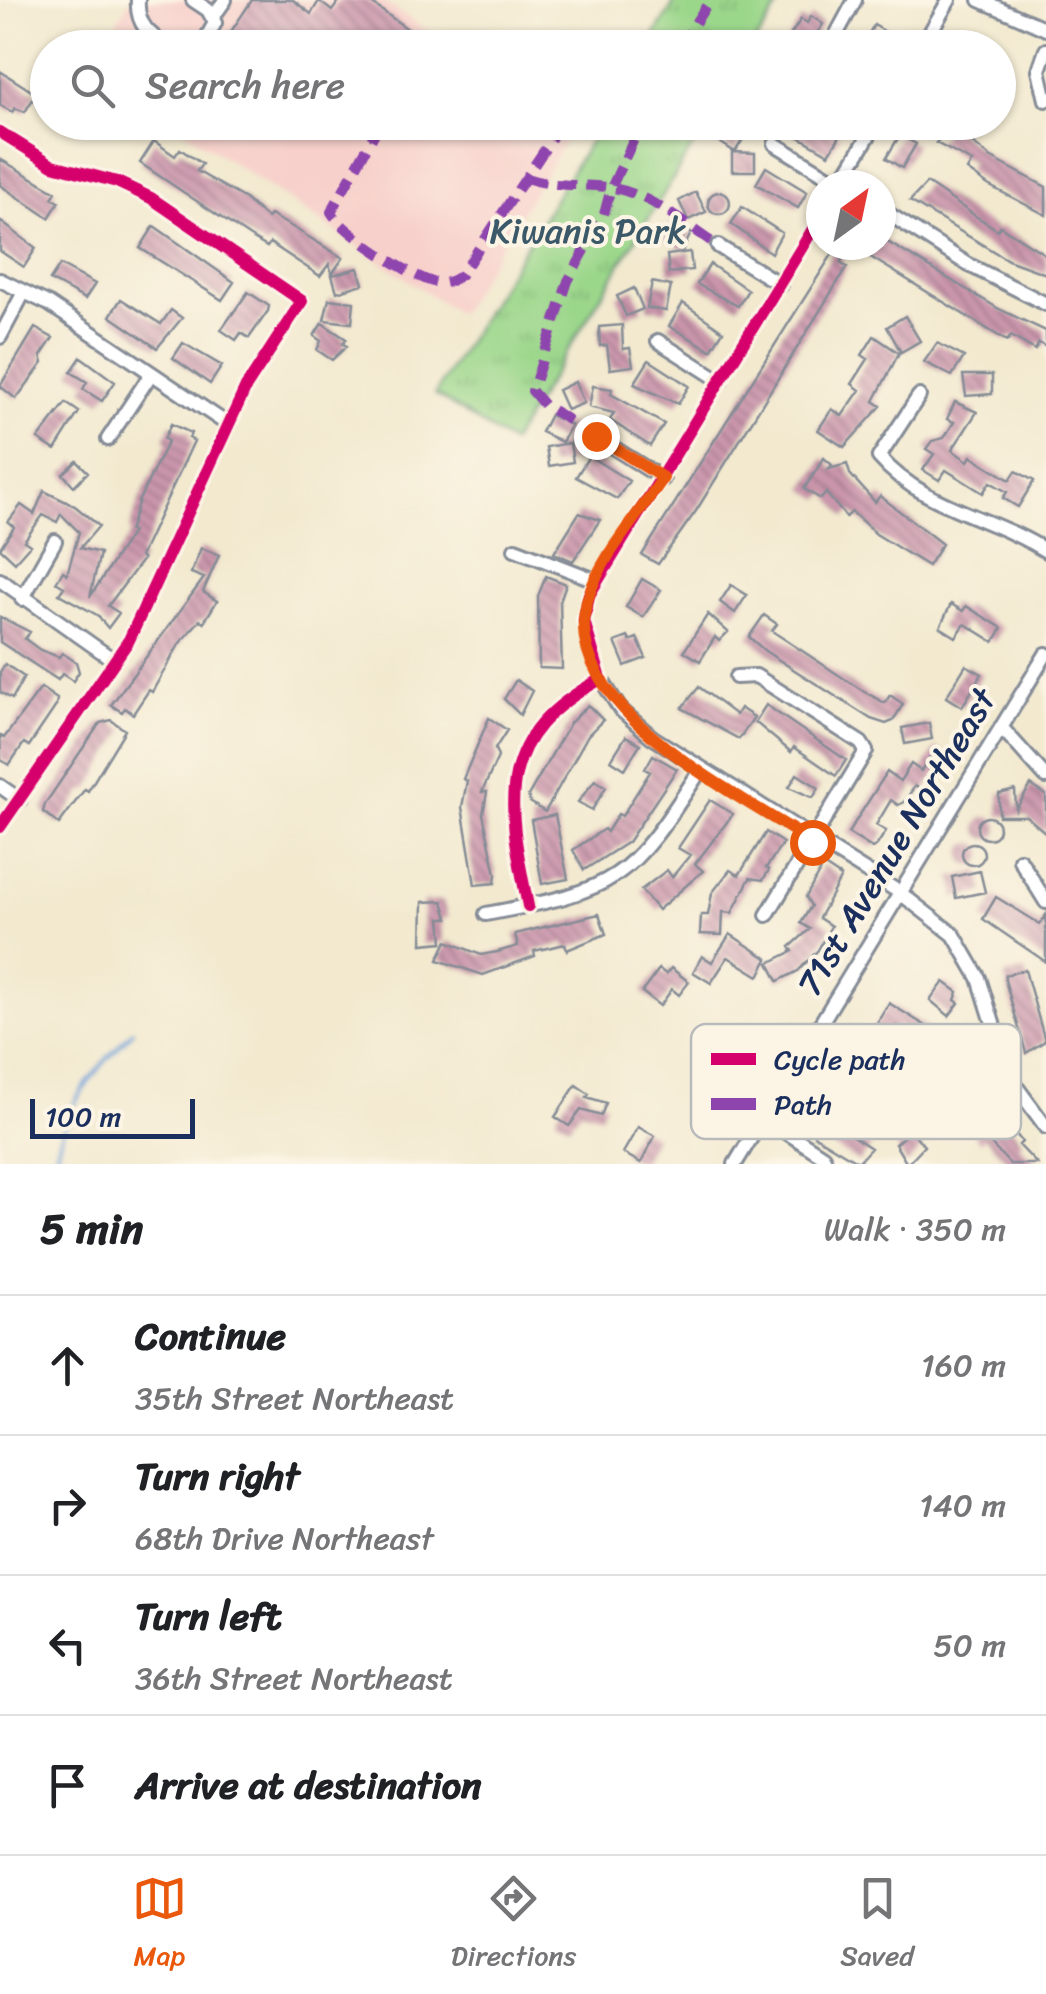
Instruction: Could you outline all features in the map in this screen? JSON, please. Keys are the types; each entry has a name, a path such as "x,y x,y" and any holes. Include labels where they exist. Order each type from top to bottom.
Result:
{"street":[{"path":"138,0 139,21 145,30"},
{"path":"193,0 213,17"},
{"path":"210,30 213,17 226,0"},
{"path":"839,30 856,0"},
{"path":"932,30 949,0"},
{"path":"980,0 1046,30"},
{"path":"1046,50 1038,70 1046,100"},
{"path":"0,132 53,165 135,189 302,301 246,387 227,424 140,619 0,826"},
{"path":"850,170 867,140"},
{"path":"775,144 817,170"},
{"path":"896,219 969,265 1046,304"},
{"path":"806,242 663,478 595,580 584,621 601,679 620,708 652,737 812,842 899,892 954,935 968,954 991,1024"},
{"path":"718,246 781,285"},
{"path":"0,280 48,304 227,424"},
{"path":"0,337 24,292"},
{"path":"658,341 722,381"},
{"path":"108,438 151,374"},
{"path":"919,396 878,457 897,478 949,508 1012,529 1046,551"},
{"path":"596,436 663,478"},
{"path":"22,598 54,542"},
{"path":"515,548 595,580"},
{"path":"0,580 114,661"},
{"name":"71st Avenue Northeast","path":"820,1024 1046,654"},
{"path":"736,677 756,676 862,743 866,751 767,915"},
{"path":"528,906 510,815 510,788 520,759 557,708 601,679"},
{"path":"1001,727 1046,777"},
{"path":"486,914 602,886 626,872 660,832 701,769"},
{"path":"0,786 20,800"},
{"path":"1020,860 1046,902"},
{"path":"1021,1092 1046,1127"},
{"name":"71st Avenue Northeast","path":"736,1164 751,1139"},
{"path":"797,1139 823,1156 826,1164"}],"shaded area":[{"path":"130,0 381,0 426,30 112,30"},
{"path":"198,140 566,140 459,314"}],"green space":[{"path":"676,0 782,0 763,30 657,30"},
{"name":"Kiwanis Park","path":"591,140 697,140 511,443 435,394"}],"building":[{"path":"252,0 293,0 311,14 319,1 332,11 340,0 367,0 409,30 232,30"},
{"path":"811,16 823,24 819,30 794,30 801,19 807,23"},
{"path":"0,71 30,90 30,104 25,112 15,108 12,112 0,105"},
{"path":"716,140 743,140 735,152"},
{"path":"805,140 838,140 829,154"},
{"path":"897,140 916,144 902,168 886,158"},
{"path":"969,140 990,157 1046,187 1046,215 988,185 967,170 972,162 936,143"},
{"path":"154,141 175,156 180,149 202,164 197,171 245,199 267,218 270,215 343,258 332,274 329,264 320,276 270,243 267,247 250,237 140,163"},
{"path":"732,152 755,153 755,171 732,171"},
{"path":"0,159 56,192 52,198 59,202 49,218 0,185"},
{"path":"766,167 806,194 798,208 756,184"},
{"path":"927,183 998,230 1000,226 1046,255 1046,274 1008,260 910,201"},
{"path":"696,192 706,212 688,220 679,201"},
{"path":"715,192 723,192 730,203 723,214 715,214 708,207 708,199"},
{"path":"742,207 782,233 771,253 731,224"},
{"path":"0,221 36,248 24,267 0,251"},
{"path":"673,222 691,233 683,250 663,238"},
{"path":"154,226 234,282 222,300 140,248"},
{"path":"896,247 999,309 1046,331 1046,347 1039,343 1035,350 1011,336 1007,341 875,260 896,260"},
{"path":"690,252 692,270 669,273 667,255"},
{"path":"829,260 842,260 840,263 847,267 696,511 658,564 642,555"},
{"path":"710,264 748,290 738,306 697,284"},
{"path":"60,265 95,284 85,299 50,280"},
{"path":"358,268 363,284 337,292 332,275"},
{"path":"652,282 671,286 666,311 647,308"},
{"path":"634,288 643,309 626,316 617,296"},
{"path":"248,292 269,306 268,311 249,338 241,333 236,340 221,330"},
{"path":"121,299 161,324 171,310 182,318 157,348 110,316"},
{"path":"329,299 354,302 352,323 324,320"},
{"path":"683,303 723,331 711,350 669,326"},
{"path":"905,316 920,341 901,352 887,327"},
{"path":"322,323 346,339 343,344 347,346 332,360 317,350 321,341 314,336"},
{"path":"622,325 623,349 630,348 633,366 610,369 607,345 600,346 599,327"},
{"path":"35,328 53,338 41,356 43,363 16,399 0,386"},
{"path":"874,336 899,353 874,401 881,406 844,447 818,430 832,409 842,416 860,390 852,384 868,359 862,355"},
{"path":"183,343 222,366 210,384 173,358"},
{"path":"937,343 964,357 952,376 924,362"},
{"path":"81,357 115,382 102,401 83,389 87,382 71,372"},
{"path":"649,360 689,386 678,404 634,384"},
{"path":"963,375 992,375 992,394 966,396"},
{"path":"575,382 584,403 567,410 558,390"},
{"path":"593,386 612,389 611,394 664,424 650,446 610,420 614,413 589,407"},
{"path":"955,402 977,412 952,450 968,461 971,456 1010,480 1016,471 1034,481 1018,507 1003,498 1007,492 990,482 983,493 946,470 939,480 923,470 934,454 926,449 932,441 944,438 954,422 947,419"},
{"path":"66,403 79,412 55,450 38,439"},
{"path":"550,415 571,425 562,442 541,432"},
{"path":"171,424 191,433 189,438 194,441 140,557 143,559 108,606 119,613 108,628 97,615 59,594 64,587 56,582 63,571 67,574 79,532 61,514 57,522 43,515 24,541 30,545 15,562 0,548 14,527 8,522 21,505 34,514 44,491 75,506 99,526 80,548 100,553 90,597 132,532 129,531 139,500 168,441 164,439"},
{"path":"570,443 573,462 549,466 546,447"},
{"path":"589,456 629,481 617,499 576,477"},
{"path":"824,458 832,465 829,469 847,464 850,474 875,502 880,496 942,544 928,566 876,534 852,512 846,517 826,493 821,499 804,489"},
{"path":"77,461 88,472 74,486 63,474"},
{"path":"579,513 600,520 573,561 554,553"},
{"path":"201,548 219,555 203,592 217,601 204,622 200,620 180,643 152,692 149,690 133,714 125,708 122,712 111,705 204,578 191,573"},
{"path":"546,576 566,584 560,601 562,669 539,668 538,596"},
{"path":"642,579 661,590 643,617 626,607"},
{"path":"731,585 747,595 735,613 720,602"},
{"path":"951,604 963,611 966,606 1002,628 994,642 965,624 956,637 940,627"},
{"path":"708,614 728,632 719,641 715,637 700,661 684,651"},
{"path":"764,615 777,624 772,631 863,691 885,703 890,695 903,704 893,721 886,724 871,719 765,651 749,637"},
{"path":"0,617 30,632 25,639 40,650 59,657 62,653 76,662 79,672 73,681 62,674 58,680 0,642"},
{"path":"628,637 630,641 637,638 646,658 625,666 615,642"},
{"path":"5,664 24,677 12,699 0,692 0,672"},
{"path":"966,665 982,674 962,707 946,697"},
{"path":"516,680 532,691 520,715 504,699"},
{"path":"699,687 736,715 740,708 754,717 739,739 682,708"},
{"path":"41,688 57,699 56,706 29,746 24,743 9,765 1,760 0,735 4,738"},
{"path":"588,705 603,720 588,735 545,812 528,796 570,723"},
{"path":"766,705 846,760 836,776 794,747 791,752 755,722"},
{"path":"489,718 507,730 495,749 498,757 482,792 487,792 483,814 496,874 495,883 475,885 462,807 467,781 463,779"},
{"path":"111,720 125,730 88,791 85,789 59,824 43,812 45,804 100,723"},
{"path":"929,723 932,739 905,744 902,728"},
{"path":"626,736 640,744 625,769 611,760"},
{"path":"936,748 954,759 943,775 938,772 924,792 915,786 904,802 898,805 891,800 876,825 886,831 877,845 872,848 848,833 887,772 900,781 911,764 921,771"},
{"path":"653,755 677,769 628,842 584,870 573,850 604,829 607,832 618,814 622,816 650,772 645,769"},
{"path":"797,774 819,788 813,798 789,787"},
{"path":"595,780 606,787 592,810 578,802"},
{"path":"1031,785 1046,795 1046,833 1026,816 999,816 999,794 1015,790 1016,809"},
{"path":"710,800 733,814 695,864 703,871 658,910 641,890 667,870 672,877 690,855 678,848"},
{"path":"555,815 568,879 542,884 531,820"},
{"path":"988,817 996,820 996,836 988,839 980,836 977,828 980,820"},
{"path":"766,832 783,843 766,868 769,870 763,880 750,878 732,913 723,912 722,935 700,934 701,915 708,915 712,893 730,870 739,875"},
{"path":"973,843 981,846 981,862 973,865 965,862 962,854 965,846"},
{"path":"823,865 841,877 819,918 831,926 818,950 798,971 778,981 769,963 793,951 790,947 810,929 801,923 811,906 806,897"},
{"path":"980,871 985,892 956,898 952,877"},
{"path":"996,897 1040,924 1046,915 1046,962 983,919"},
{"path":"443,901 448,918 441,918 443,942 422,944 423,902"},
{"path":"599,914 606,934 567,950 565,944 534,951 535,956 483,975 438,960 447,941 481,955 518,946 515,934"},
{"path":"730,934 768,959 759,976 728,957 711,983 693,972 702,956 712,962"},
{"path":"671,968 689,982 679,995 672,989 660,1006 642,992 659,969 666,974"},
{"path":"1025,970 1045,1041 1026,1053 1021,1024 1018,1024 1005,975"},
{"path":"944,982 958,992 955,1000 959,1003 949,1016 930,1000"},
{"path":"889,1003 923,1024 876,1024"},
{"path":"576,1085 589,1094 587,1097 606,1103 601,1116 581,1110 569,1126 555,1117"},
{"path":"638,1127 655,1136 641,1163 623,1153"},
{"path":"820,1139 857,1139 871,1148 858,1162"},
{"path":"901,1139 918,1139 924,1146 907,1164 895,1144"},
{"path":"986,1139 1020,1139 1019,1145 1037,1164 1010,1164"}],"waterway":[{"path":"54,1164 73,1106 104,1062 133,1031"}],"marked path":[{"path":"691,30 710,0"},
{"path":"371,140 331,212 380,254 413,274 441,283 461,275 550,140"},
{"path":"595,436 544,405 532,391 568,281 603,218 611,188 634,140"},
{"path":"526,178 627,191 668,212 718,246"}],"cycle path":[{"path":"0,132 53,165 117,182 151,198 302,301 246,387 129,640 0,827"},
{"path":"528,906 513,804 524,749 541,725 566,701 601,679 584,621 589,595 806,241"}],"route":[{"path":"596,436 663,478 595,580 586,605 584,621 589,650 601,679 620,708 652,737 812,842"}]}
